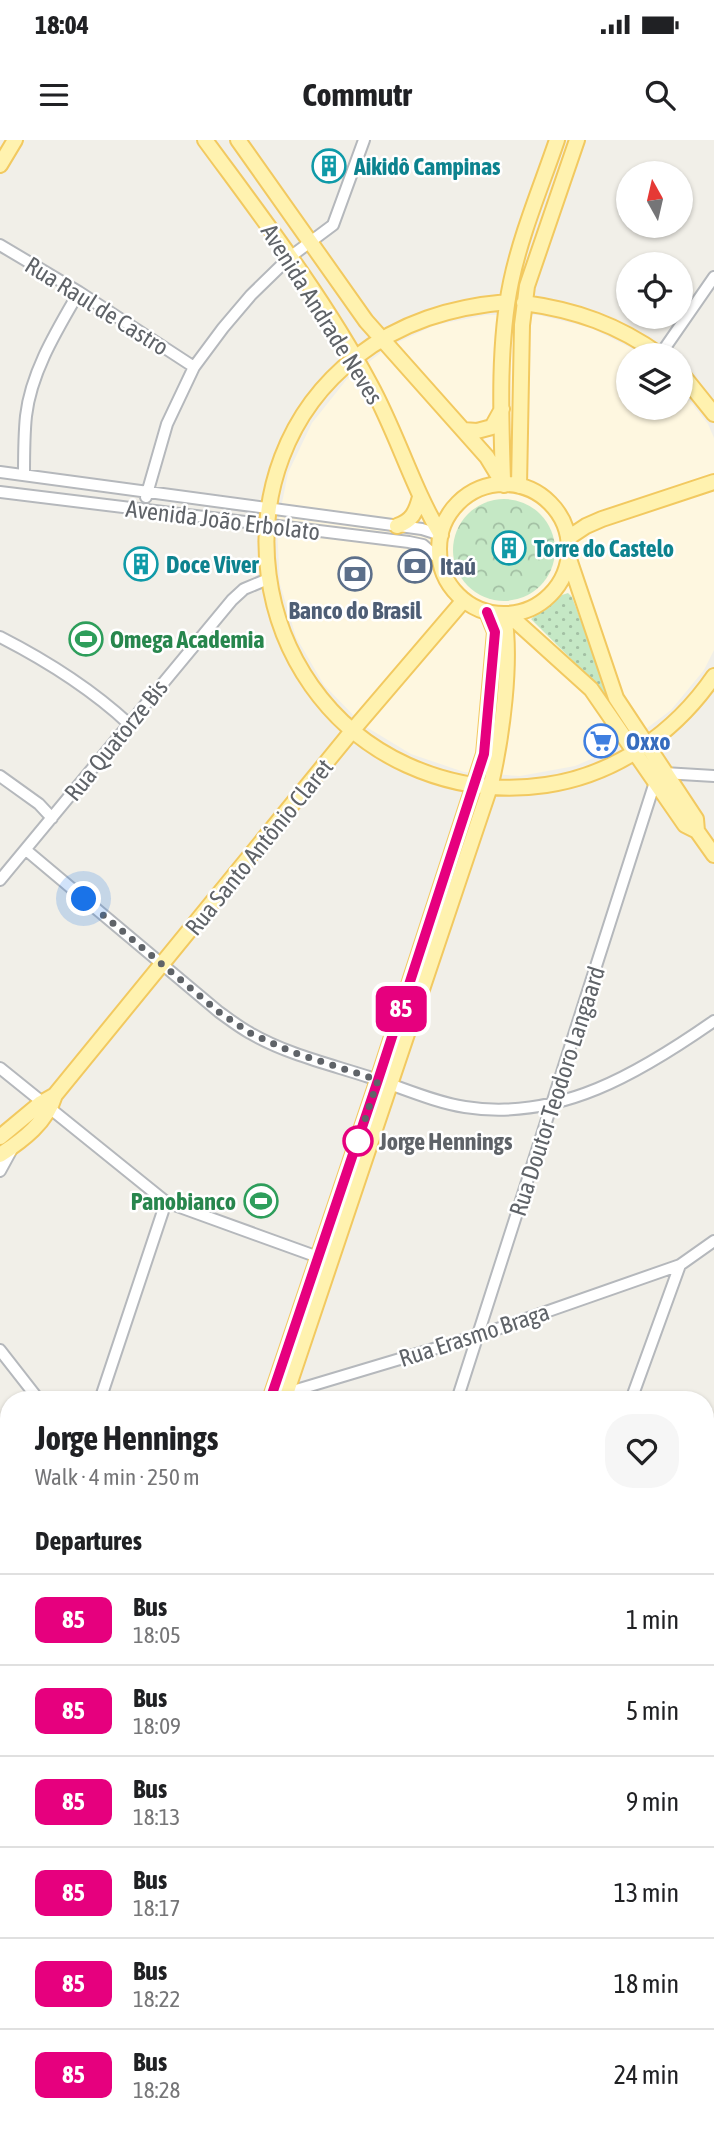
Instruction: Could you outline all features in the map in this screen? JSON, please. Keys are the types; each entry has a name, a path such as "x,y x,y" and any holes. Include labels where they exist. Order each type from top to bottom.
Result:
{"main road":[{"path":"2,158 15,140"},
{"name":"Avenida Andrade Neves","path":"205,140 290,257 355,358 385,415 420,497 441,535"},
{"name":"Avenida Andrade Neves","path":"238,140 309,244 381,340 487,457 503,485"},
{"path":"503,485 502,408 507,302 513,271 557,140"},
{"path":"519,486 524,303 529,277 576,140"},
{"path":"507,302 446,311 418,321 381,340 355,358 322,391 298,424 277,471 266,525 268,579 278,623 293,658 314,691 352,731 372,746 412,768 436,777 489,787 534,787 576,779 640,750 684,715 714,676"},
{"path":"524,303 564,309 591,317 625,332 642,343"},
{"path":"693,388 714,414"},
{"path":"463,430 485,430 492,427 502,408"},
{"path":"568,538 602,519 714,482"},
{"path":"569,558 562,579 548,597 529,609 506,614 487,612 464,600 446,578 440,560 441,535 451,512 468,495 491,486 519,486 531,490 551,505 565,526 569,558 616,698 640,750"},
{"path":"397,526 409,521 420,497"},
{"name":"Rua Santo Antônio Claret","path":"0,1155 15,1144 352,731 464,600"},
{"path":"277,1391 318,1257 384,1081 484,754 495,632 487,612"},
{"path":"506,614 591,689 659,778 696,819 697,831 714,855"},
{"path":"277,1391 489,787 501,731 507,643 506,614"},
{"path":"0,1137 46,1106"}],"street":[{"path":"142,510 164,433 194,367 237,311 290,257 329,230 337,218 364,140"},
{"name":"Rua Raul de Castro","path":"0,245 79,292 194,367"},
{"path":"668,343 714,277"},
{"path":"23,475 26,414 35,381 58,327 79,292"},
{"name":"Avenida João Erbolato","path":"0,472 146,494 422,529 441,535"},
{"name":"Avenida João Erbolato","path":"0,492 408,542 423,545 440,560"},
{"name":"Rua Quatorze Bis","path":"0,880 232,600 244,589 268,579"},
{"path":"0,637 79,683 129,724"},
{"path":"0,776 39,804 52,818"},
{"path":"659,778 714,776"},
{"name":"Rua Doutor Teodoro Langaard","path":"460,1391 659,778"},
{"path":"26,850 219,1012 250,1033 292,1052 465,1107 552,1104 578,1097 666,1054 714,1021"},
{"path":"0,1068 166,1202 318,1257"},
{"path":"0,1171 15,1144"},
{"path":"103,1391 166,1202"},
{"name":"Rua Erasmo Braga","path":"298,1391 480,1335 680,1265 714,1241"},
{"path":"634,1391 680,1265"},
{"path":"0,1350 32,1391"}],"shaded area":[{"path":"486,315 538,315 589,327 621,343 616,343 616,420 693,420 693,405 708,424 714,438 714,650 704,670 671,710 626,744 575,766 520,776 464,772 411,754 363,725 324,685 296,637 280,584 277,528 288,473 312,423 347,379 388,347 435,325"}],"green space":[{"path":"504,499 523,503 540,514 551,531 555,550 551,569 540,586 523,597 504,601 485,597 468,586 457,569 453,550 457,531 468,514 485,503"},
{"path":"568,593 572,597 606,688 625,726 582,670 531,619"}],"bus line":[{"name":"85","path":"273,1391 484,754 495,632 487,612"}],"place":[{"name":"Aikidô Campinas","path":"329,166"},
{"name":"Torre do Castelo","path":"509,548"},
{"name":"Doce Viver","path":"141,564"},
{"name":"Itaú","path":"415,566"},
{"name":"Banco do Brasil","path":"355,574"},
{"name":"Omega Academia","path":"86,639"},
{"name":"Oxxo","path":"601,741"},
{"name":"Jorge Hennings","path":"358,1141"},
{"name":"Panobianco","path":"261,1201"}],"route":[{"path":"84,899 219,1012 250,1033 292,1052 378,1080 358,1141"}]}
